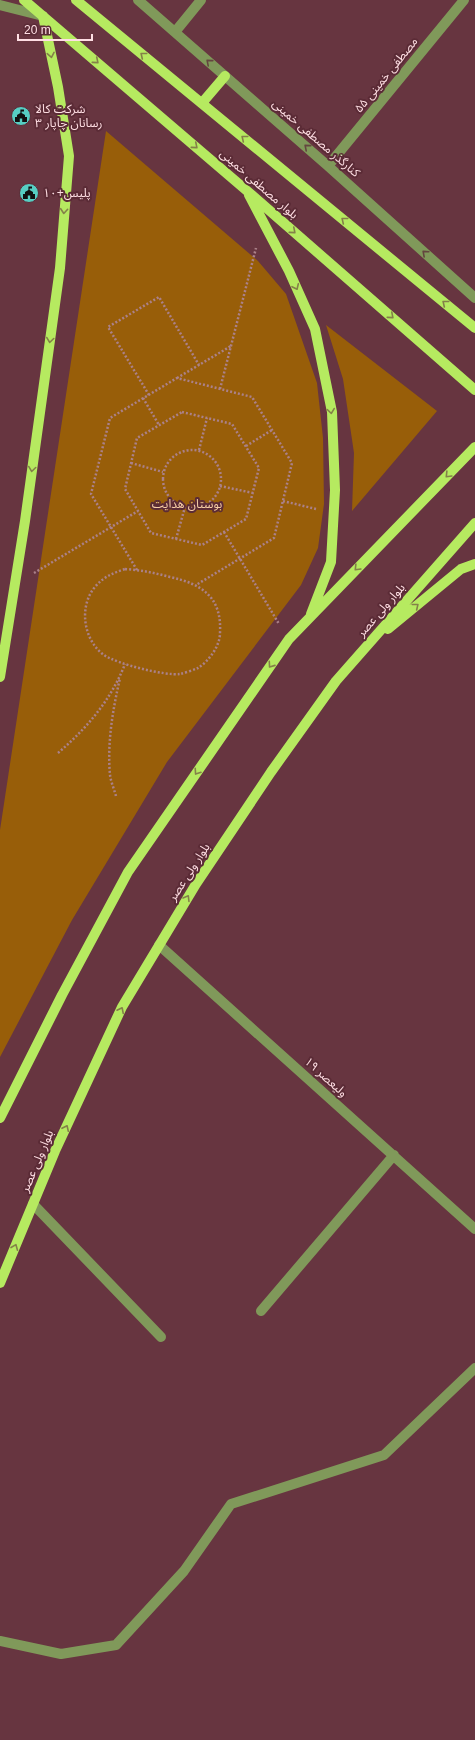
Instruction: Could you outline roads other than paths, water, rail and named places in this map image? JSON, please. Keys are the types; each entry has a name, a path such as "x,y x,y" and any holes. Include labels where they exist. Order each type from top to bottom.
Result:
{"main road":[{"name":"بلوار مصطفی خمینی","path":"24,0 246,190 475,390"},
{"name":"بلوار مصطفی خمینی","path":"76,0 475,328"},
{"path":"0,677 15,585 60,268 69,156 58,86 43,16"},
{"path":"202,103 225,76"},
{"path":"246,190 289,272 315,328 332,412 335,490 331,562 309,618"},
{"path":"0,1118 62,995 128,872 289,640 475,447"},
{"name":"بلوار ولی عصر","path":"0,1283 55,1151 122,1007 196,884 271,772 336,681 475,523"},
{"path":"364,648 461,569 475,564"}],"street":[{"name":"کنارگذر مصطفی خمینی","path":"138,0 328,166 475,298"},
{"path":"175,32 201,0"},
{"name":"مصطفی خمینی ۵۵","path":"328,166 464,0"},
{"path":"0,5 43,16"},
{"name":"ولیعصر ۱۹","path":"159,945 475,1229"},
{"path":"261,1311 394,1155"},
{"path":"33,1204 161,1337"},
{"path":"0,1642 61,1654 116,1645 184,1571 231,1504 384,1455 475,1368"}],"place":[{"name":"شرکت کالا رسانان چاپار ۳","path":"21,116"},
{"name":"پلیس+۱۰","path":"29,193"}],"park label":[{"name":"بوستان هدایت","path":"187,504"}]}
